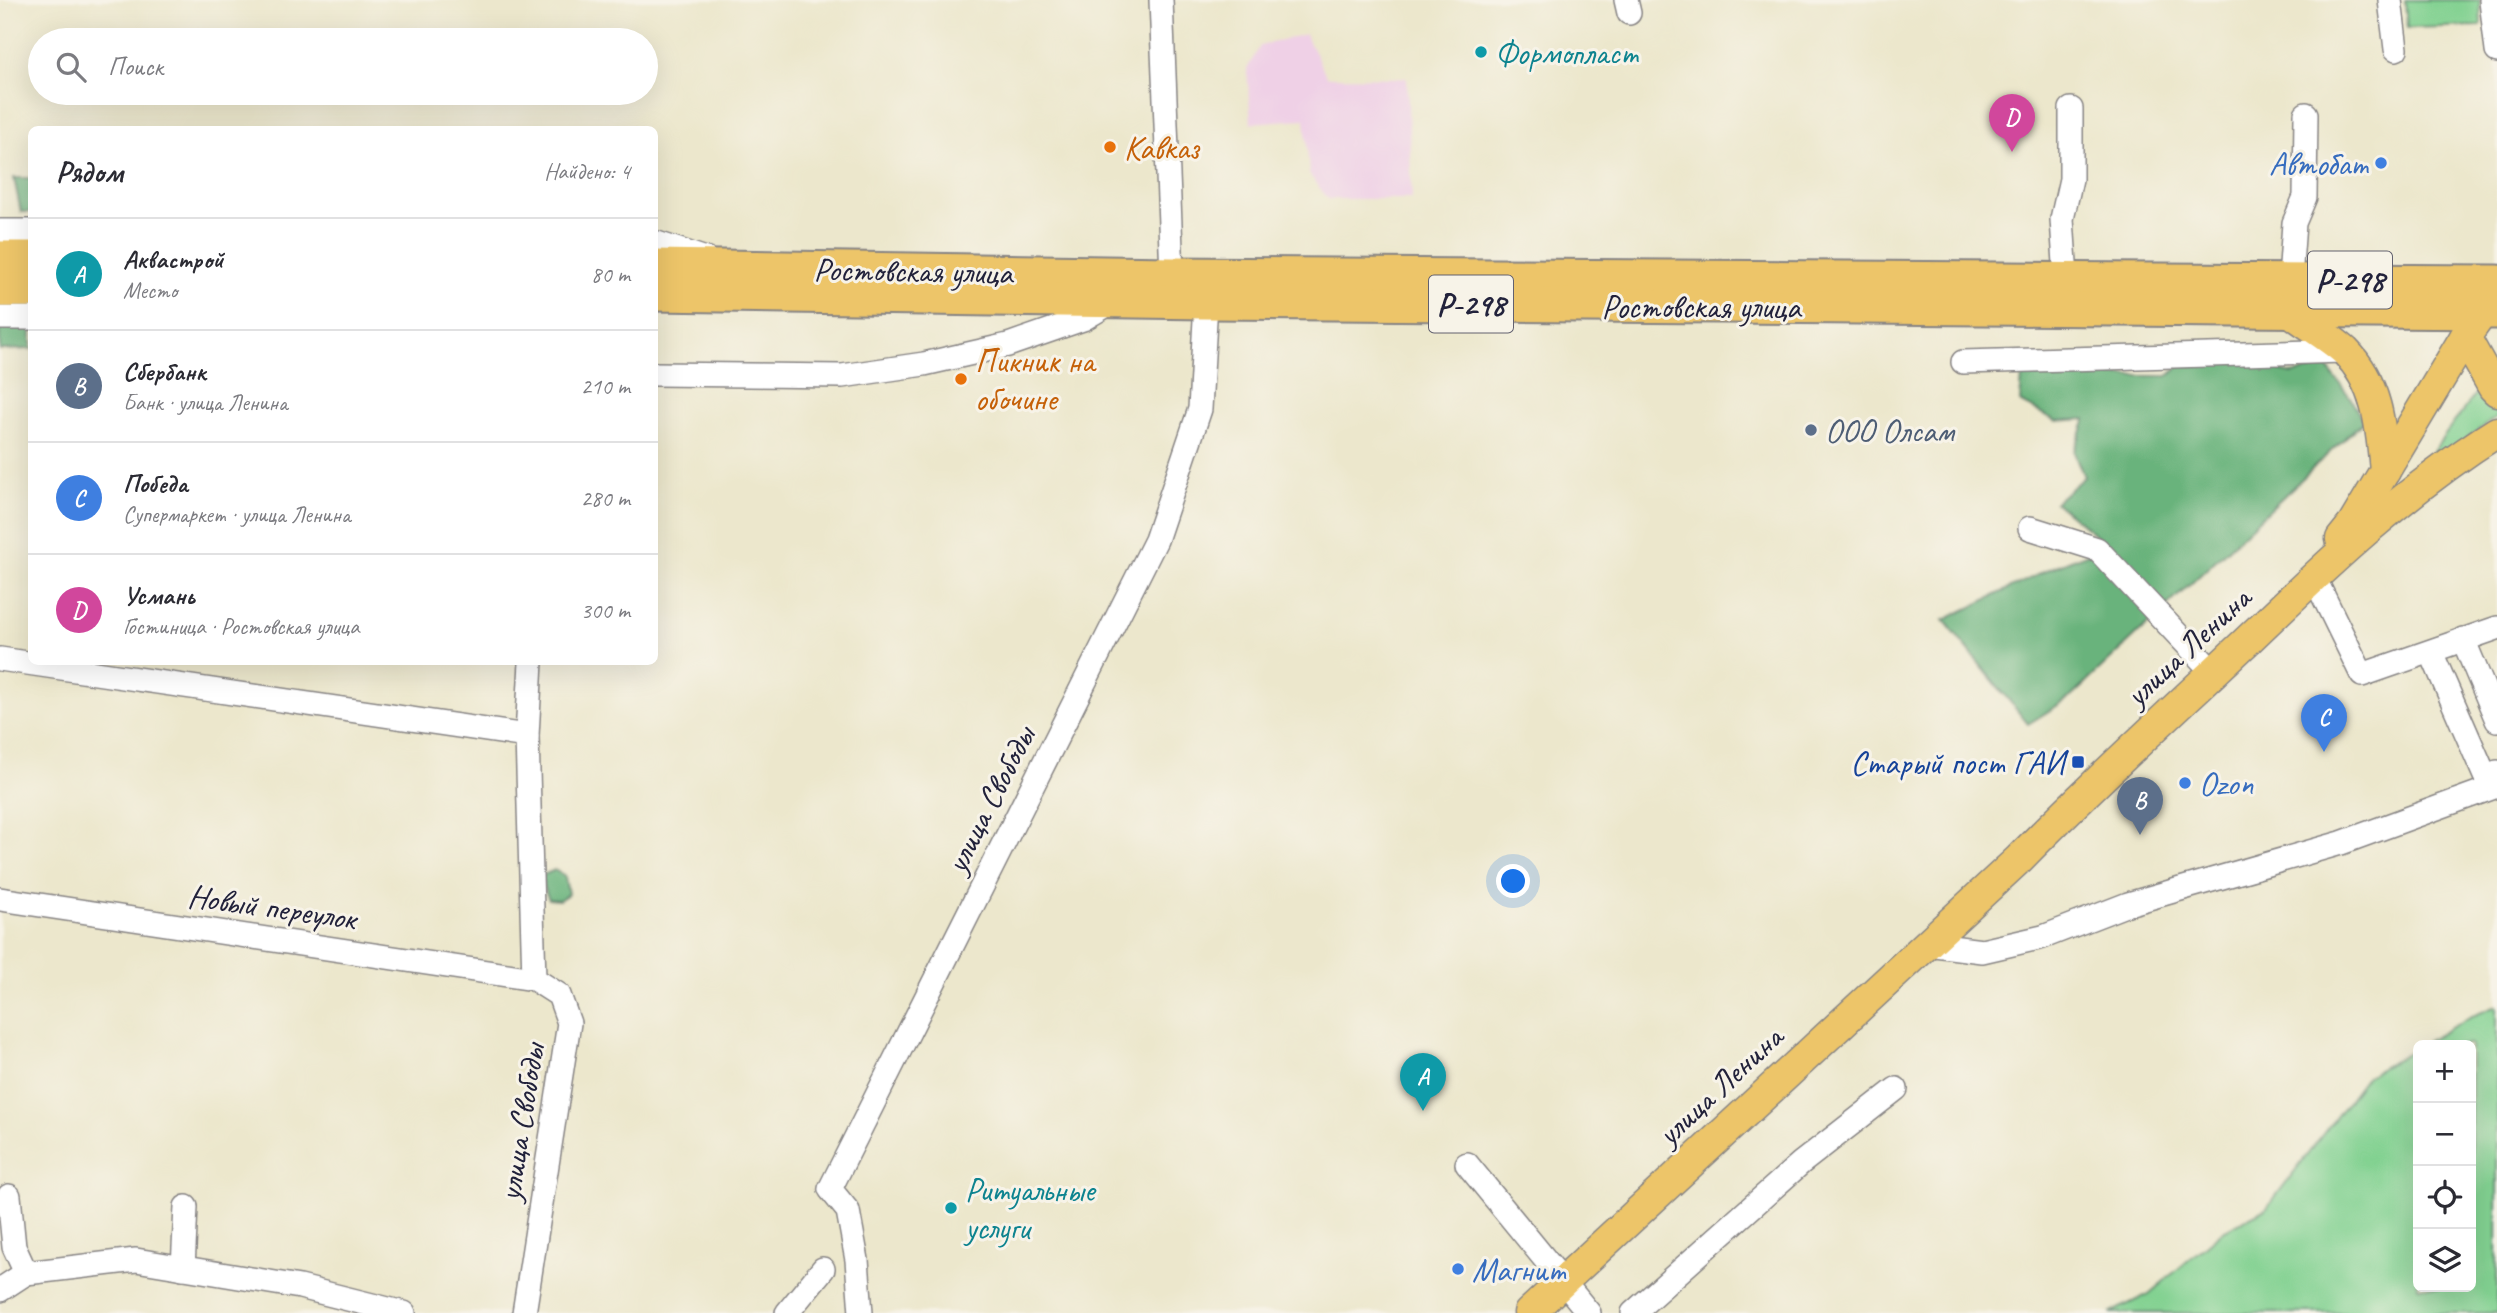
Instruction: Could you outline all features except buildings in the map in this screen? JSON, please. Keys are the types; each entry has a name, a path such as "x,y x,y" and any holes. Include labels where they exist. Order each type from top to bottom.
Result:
{"highway":[{"path":"0,258 28,258"},
{"name":"Ростовская улица","path":"658,266 1172,274 2204,278 2289,295"},
{"name":"Р-298","path":"2289,295 2497,282"},
{"path":"0,290 28,290"},
{"name":"Ростовская улица","path":"658,294 1206,302 2289,295"},
{"name":"Р-298","path":"2289,295 2486,315"}],"main road":[{"path":"2289,295 2367,378 2381,421 2385,471"},
{"path":"2486,315 2493,387 2497,391"},
{"path":"2313,575 2353,524 2486,315"},
{"path":"2313,575 2394,508 2470,449 2497,432"},
{"name":"улица Ленина","path":"1529,1313 2019,859 2083,794 2313,575"}],"street":[{"path":"1161,0 1172,274"},
{"path":"2390,0 2396,49"},
{"path":"2491,0 2497,51"},
{"path":"2066,278 2062,219 2071,179 2071,109"},
{"path":"2289,295 2294,223 2305,197 2306,114"},
{"path":"0,231 28,231"},
{"path":"658,243 729,267"},
{"name":"Ростовская улица","path":"658,374 842,376 924,364 1008,345 1083,318 1114,301"},
{"name":"улица Свободы","path":"861,1313 857,1260 848,1211 830,1189 1156,540 1200,409 1206,302"},
{"path":"0,318 28,318"},
{"path":"1963,362 2344,351"},
{"path":"2030,528 2097,549 2213,672"},
{"path":"2313,575 2362,675 2497,628"},
{"path":"2463,639 2497,720"},
{"path":"2431,652 2485,776 2497,772"},
{"path":"0,659 28,663"},
{"path":"41,665 527,736"},
{"path":"531,665 527,736 534,979"},
{"path":"1927,944 1982,951 2043,937 2128,904 2341,844 2497,786"},
{"name":"Новый переулок","path":"0,900 534,979"},
{"name":"улица Свободы","path":"524,1313 569,1023 559,995 534,979"},
{"path":"1633,1313 1801,1163 1896,1089"},
{"path":"1467,1164 1588,1313"},
{"path":"9,1196 14,1247 26,1273"},
{"path":"183,1268 186,1207"},
{"path":"0,1290 26,1273 136,1260 300,1287 404,1313"},
{"path":"787,1313 823,1269"}],"shaded area":[{"path":"1305,34 1327,77 1407,78 1412,199 1328,199 1309,174 1305,119 1251,123 1247,69 1260,46"}],"green space":[{"path":"2405,0 2480,0 2481,26 2407,28"},
{"path":"14,178 28,178 28,212 21,212"},
{"path":"0,324 28,325 28,349 0,350"},
{"path":"2239,361 2292,374 2327,367 2350,397 2363,421 2071,697 2028,724 1944,620 2056,566 2108,545 2055,502 2084,477 2074,452 2086,419 2056,421 2020,402 2022,375 2168,376 2182,365"},
{"path":"2480,387 2491,404 2497,407 2497,417 2418,472"},
{"path":"555,870 565,877 568,894 559,900 549,899 543,887 543,875"},
{"path":"2497,1006 2497,1313 2110,1313 2149,1294 2221,1232 2266,1209 2367,1076 2413,1050 2413,1292 2476,1292 2476,1040 2430,1040 2470,1017"}],"place":[{"name":"Формопласт","path":"1481,52"},
{"name":"Кавказ","path":"1110,147"},
{"name":"Усмань","path":"2012,152"},
{"name":"Автобат","path":"2381,163"},
{"name":"Пикник на обочине","path":"961,379"},
{"name":"ООО Олсам","path":"1811,430"},
{"name":"Победа","path":"2324,752"},
{"name":"Старый пост ГАИ","path":"2078,762"},
{"name":"Ozon","path":"2185,783"},
{"name":"Сбербанк","path":"2140,835"},
{"name":"Аквастрой","path":"1423,1111"},
{"name":"Ритуальные услуги","path":"951,1208"},
{"name":"Магнит","path":"1458,1269"}]}
